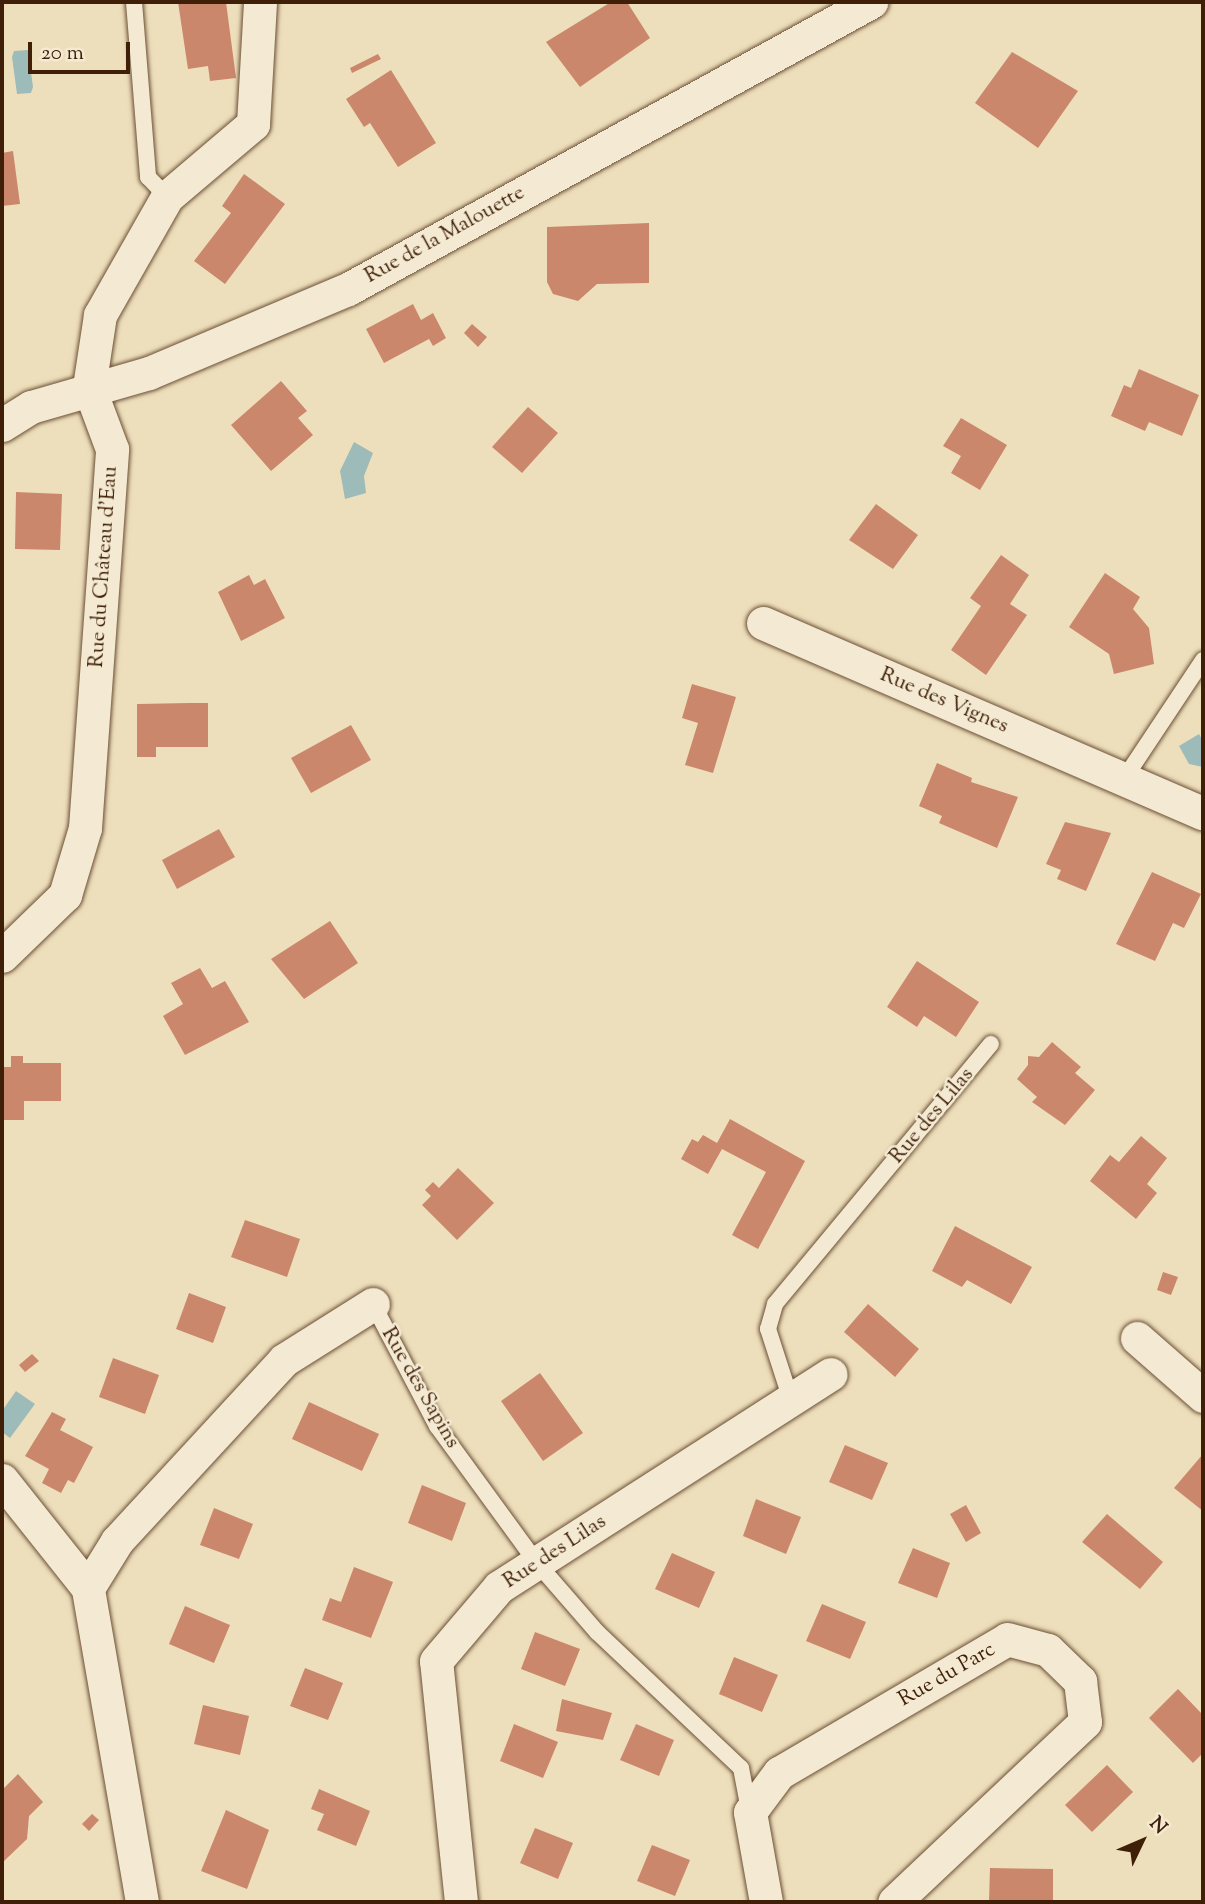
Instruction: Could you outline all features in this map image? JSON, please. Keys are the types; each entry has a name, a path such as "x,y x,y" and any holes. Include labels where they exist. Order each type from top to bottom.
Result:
{"street":[{"name":"Rue du Château d'Eau","path":"2,956 65,895 85,828 112,449 89,387 100,315 167,197 253,124 260,2"},
{"name":"Rue de la Malouette","path":"2,425 31,407 89,387 149,373 348,289 871,2"},
{"name":"Rue des Vignes","path":"763,623 1203,813"},
{"name":"Rue des Sapins","path":"88,1588 117,1541 284,1360 373,1304"},
{"path":"1137,1338 1203,1396"},
{"name":"Rue des Lilas","path":"461,1902 436,1661 499,1587 831,1374"},
{"path":"2,1480 88,1588 142,1902"},
{"name":"Rue du Parc","path":"750,1812 779,1773 1007,1639 1048,1650 1080,1681 1085,1722 894,1902"},
{"path":"750,1812 766,1902"}],"lane":[{"path":"134,2 148,177 167,197"},
{"path":"1124,779 1203,660"},
{"name":"Rue des Lilas","path":"791,1400 768,1329 775,1304 992,1044"},
{"name":"Rue des Sapins","path":"373,1304 437,1426 537,1563 597,1632 741,1768 750,1812"}],"water":[{"path":"28,50 33,87 31,93 17,94 12,57 14,51"},
{"path":"354,442 373,453 364,476 366,493 345,499 340,471"},
{"path":"1199,734 1203,741 1203,767 1189,764 1179,746"},
{"path":"16,1391 35,1404 10,1438 2,1432 2,1411"}],"building":[{"path":"178,2 226,2 236,78 210,81 208,66 188,69"},
{"path":"611,2 627,2 650,38 580,87 546,42"},
{"path":"1012,52 1078,91 1038,148 975,103"},
{"path":"378,54 381,59 352,73 350,68"},
{"path":"391,70 436,143 398,167 370,123 364,127 346,99"},
{"path":"13,151 20,204 2,206 2,153"},
{"path":"244,174 285,204 225,284 194,261 231,213 222,206"},
{"path":"649,223 649,283 597,284 578,301 553,294 547,282 547,227"},
{"path":"413,304 421,320 433,313 446,338 433,346 429,339 384,363 366,329"},
{"path":"472,324 487,337 478,347 464,333"},
{"path":"1139,369 1199,395 1182,436 1149,422 1145,431 1111,416 1124,385 1131,388"},
{"path":"281,381 307,411 298,418 313,435 271,471 231,425"},
{"path":"528,407 558,433 522,473 492,447"},
{"path":"961,418 1007,445 980,490 951,473 961,456 943,446"},
{"path":"16,492 62,494 60,550 15,549"},
{"path":"876,504 918,535 893,569 849,540"},
{"path":"1001,555 1029,575 1010,604 1027,615 986,675 951,650 981,606 970,598"},
{"path":"1105,573 1140,597 1133,609 1149,628 1154,664 1114,674 1109,654 1069,627"},
{"path":"249,575 254,585 265,579 285,618 241,641 218,592"},
{"path":"692,684 736,697 713,773 685,765 698,723 682,718"},
{"path":"208,703 208,747 156,747 156,757 137,757 137,704"},
{"path":"351,725 371,760 311,793 291,758"},
{"path":"937,763 972,778 971,782 1018,797 997,848 939,823 942,816 919,806"},
{"path":"1065,822 1111,833 1086,891 1057,879 1061,870 1046,864"},
{"path":"219,829 235,857 177,889 162,860"},
{"path":"1152,872 1201,894 1184,928 1173,923 1155,961 1116,944"},
{"path":"330,921 358,963 304,999 271,959"},
{"path":"917,961 979,1002 956,1037 924,1016 917,1027 887,1007"},
{"path":"200,968 212,988 225,981 249,1022 185,1055 163,1016 183,1004 171,983"},
{"path":"1052,1042 1081,1067 1075,1073 1095,1090 1065,1125 1032,1102 1037,1097 1017,1079 1028,1065 1028,1056 1039,1057"},
{"path":"11,1056 23,1056 23,1063 61,1063 61,1101 24,1101 24,1120 2,1120 2,1067 11,1067"},
{"path":"730,1119 805,1161 758,1249 732,1235 766,1172 722,1149 708,1174 681,1159 692,1139 698,1142 703,1135 717,1143"},
{"path":"1141,1136 1167,1158 1147,1184 1157,1193 1136,1219 1090,1181 1110,1155 1119,1162"},
{"path":"458,1168 494,1203 457,1240 422,1205 431,1196 425,1190 433,1182 439,1188"},
{"path":"245,1220 300,1239 287,1277 231,1257"},
{"path":"955,1226 1032,1267 1011,1304 967,1280 962,1287 932,1271"},
{"path":"1163,1272 1178,1277 1171,1295 1157,1290"},
{"path":"189,1293 226,1307 213,1343 176,1329"},
{"path":"868,1304 919,1349 895,1377 844,1332"},
{"path":"32,1354 39,1361 25,1372 19,1365"},
{"path":"113,1358 159,1375 145,1414 99,1397"},
{"path":"540,1373 583,1433 543,1461 501,1401"},
{"path":"309,1402 379,1434 362,1471 292,1439"},
{"path":"52,1412 66,1419 60,1430 93,1447 74,1483 68,1480 61,1493 42,1483 49,1469 25,1456"},
{"path":"845,1445 888,1463 872,1500 829,1482"},
{"path":"1203,1454 1203,1511 1174,1488"},
{"path":"422,1485 466,1503 452,1541 408,1523"},
{"path":"756,1499 801,1517 786,1554 743,1536"},
{"path":"966,1505 981,1533 966,1542 950,1514"},
{"path":"214,1508 253,1524 239,1559 200,1545"},
{"path":"1107,1514 1163,1562 1140,1589 1082,1542"},
{"path":"913,1548 950,1563 937,1598 898,1583"},
{"path":"672,1553 715,1572 699,1608 655,1589"},
{"path":"354,1567 393,1582 371,1638 322,1620 330,1598 341,1602"},
{"path":"822,1604 866,1622 850,1659 806,1641"},
{"path":"185,1606 230,1625 214,1663 169,1644"},
{"path":"535,1632 580,1649 565,1686 521,1669"},
{"path":"734,1657 778,1675 762,1712 719,1694"},
{"path":"305,1668 343,1683 328,1720 290,1706"},
{"path":"1178,1689 1203,1715 1203,1753 1193,1763 1149,1718"},
{"path":"562,1699 612,1713 603,1740 556,1731"},
{"path":"203,1705 249,1716 240,1755 194,1744"},
{"path":"514,1724 558,1742 543,1778 500,1761"},
{"path":"636,1724 674,1740 659,1776 620,1760"},
{"path":"1107,1765 1133,1792 1092,1832 1065,1805"},
{"path":"18,1774 43,1802 29,1816 27,1839 2,1863 2,1790"},
{"path":"319,1789 370,1811 356,1846 317,1830 324,1814 311,1809"},
{"path":"226,1810 269,1830 247,1889 201,1871"},
{"path":"92,1814 99,1820 89,1831 82,1824"},
{"path":"535,1828 573,1843 558,1879 520,1863"},
{"path":"652,1845 690,1860 675,1896 637,1881"},
{"path":"990,1868 1053,1869 1053,1902 989,1902"}]}
